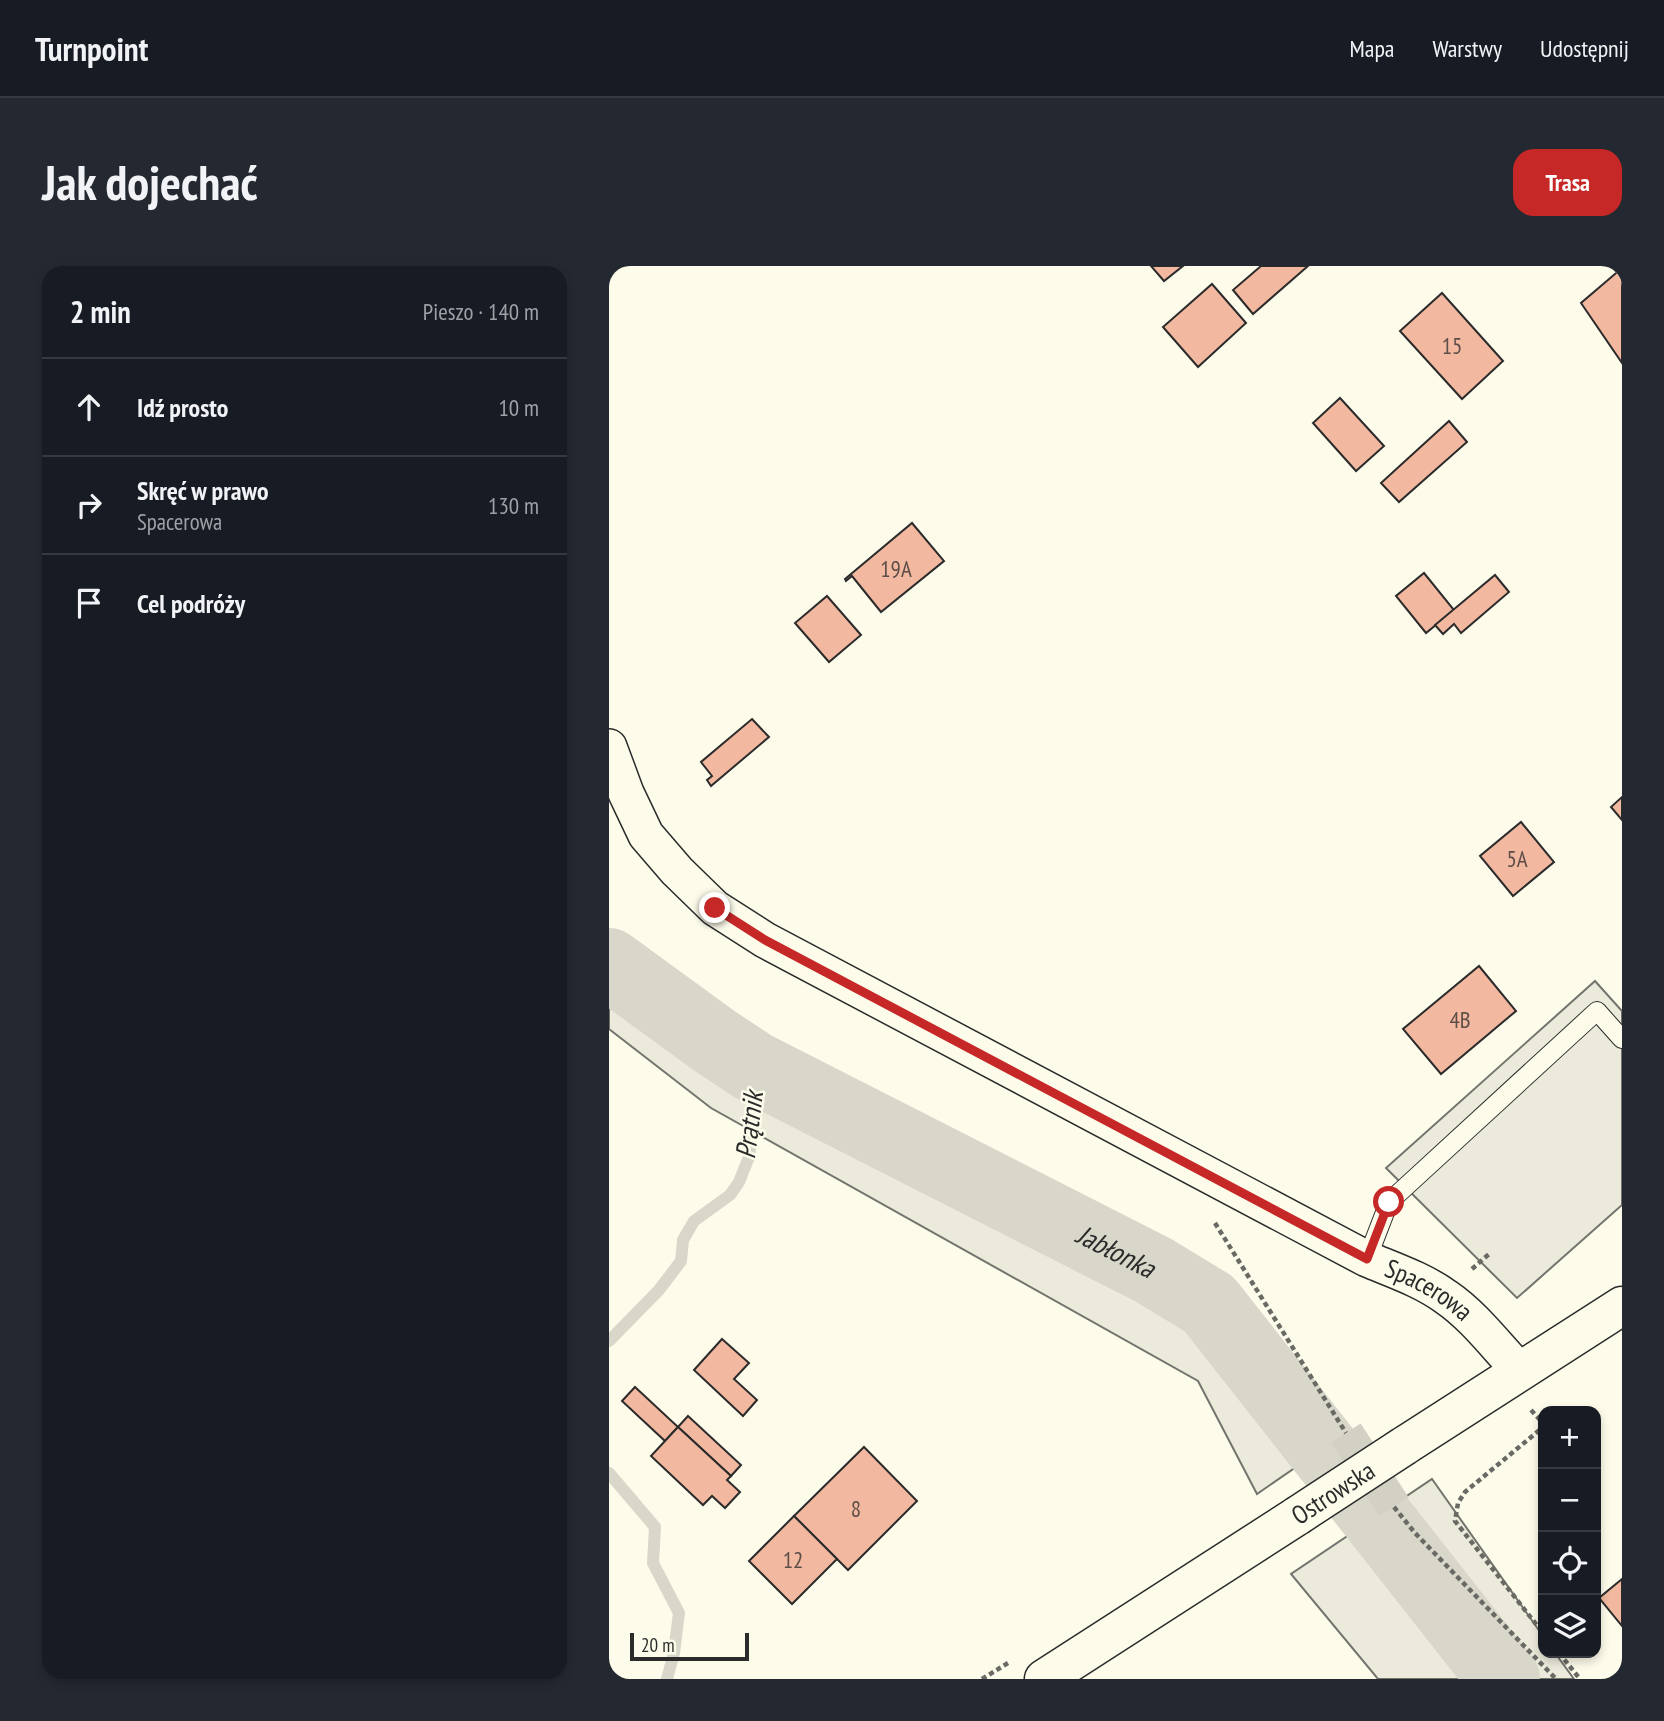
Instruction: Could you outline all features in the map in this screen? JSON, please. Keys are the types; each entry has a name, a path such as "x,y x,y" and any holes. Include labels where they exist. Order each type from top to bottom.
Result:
{"main road":[{"name":"Ostrowska","path":"1044,1679 1622,1306"}],"street":[{"name":"Spacerowa","path":"609,747 626,793 646,835 677,871 715,908 777,947 1367,1259 1445,1296 1466,1314 1520,1371"}],"lane":[{"path":"1367,1259 1389,1202 1597,1012 1622,1039"}],"path":[{"path":"1212,1218 1346,1433"},
{"path":"1463,1276 1489,1254"},
{"path":"1530,1407 1542,1422 1542,1428 1465,1492 1458,1503 1455,1521 1538,1627"},
{"path":"1395,1507 1415,1533 1556,1679"},
{"path":"1563,1658 1580,1679"}],"shaded area":[{"path":"1595,981 1622,1011 1622,1205 1517,1298 1386,1168"},
{"path":"609,982 713,1069 1203,1331 1312,1456 1257,1494 1198,1381 711,1108 609,1029"},
{"path":"1432,1479 1538,1629 1538,1658 1559,1658 1574,1679 1378,1679 1291,1574"}],"building":[{"path":"1151,266 1183,266 1164,281"},
{"path":"1261,266 1308,266 1253,314 1233,290"},
{"path":"1622,268 1622,363 1581,303"},
{"path":"1212,284 1246,323 1198,367 1163,327"},
{"path":"1442,293 1503,361 1462,399 1400,331"},
{"path":"1340,398 1384,446 1356,471 1313,423"},
{"path":"1449,421 1467,442 1399,502 1381,483"},
{"path":"912,523 944,561 881,612 852,576 846,581 845,579"},
{"path":"1424,573 1454,610 1426,633 1396,596"},
{"path":"1495,575 1509,592 1461,633 1454,624 1443,634 1435,625"},
{"path":"827,596 861,635 829,662 795,623"},
{"path":"752,719 769,737 711,786 707,780 712,776 701,762"},
{"path":"1622,797 1622,820 1611,807"},
{"path":"1521,822 1554,862 1513,896 1480,856"},
{"path":"1479,966 1516,1011 1441,1074 1403,1029"},
{"path":"722,1339 749,1363 734,1379 757,1400 743,1416 694,1370"},
{"path":"635,1387 678,1427 665,1441 622,1401"},
{"path":"688,1416 741,1465 731,1476 678,1427"},
{"path":"678,1427 731,1476 727,1480 740,1492 725,1508 712,1496 703,1505 651,1456"},
{"path":"864,1447 917,1501 848,1570 794,1516"},
{"path":"794,1516 837,1559 792,1604 749,1561"},
{"path":"1622,1579 1622,1626 1601,1600 1601,1596"}],"waterway":[{"name":"Jabłonka","path":"609,964 754,1067 1153,1270 1209,1304 1504,1679"},
{"name":"Prątnik","path":"609,1341 659,1290 681,1261 683,1240 694,1221 730,1195 739,1182 749,1157 755,1112 754,1067"},
{"name":"Prątnik","path":"609,1473 655,1527 653,1563 679,1613 674,1653 667,1679"}],"tunnel":[{"path":"1346,1433 1394,1507"}],"route":[{"path":"715,908 765,940 1367,1259 1389,1202"}]}
